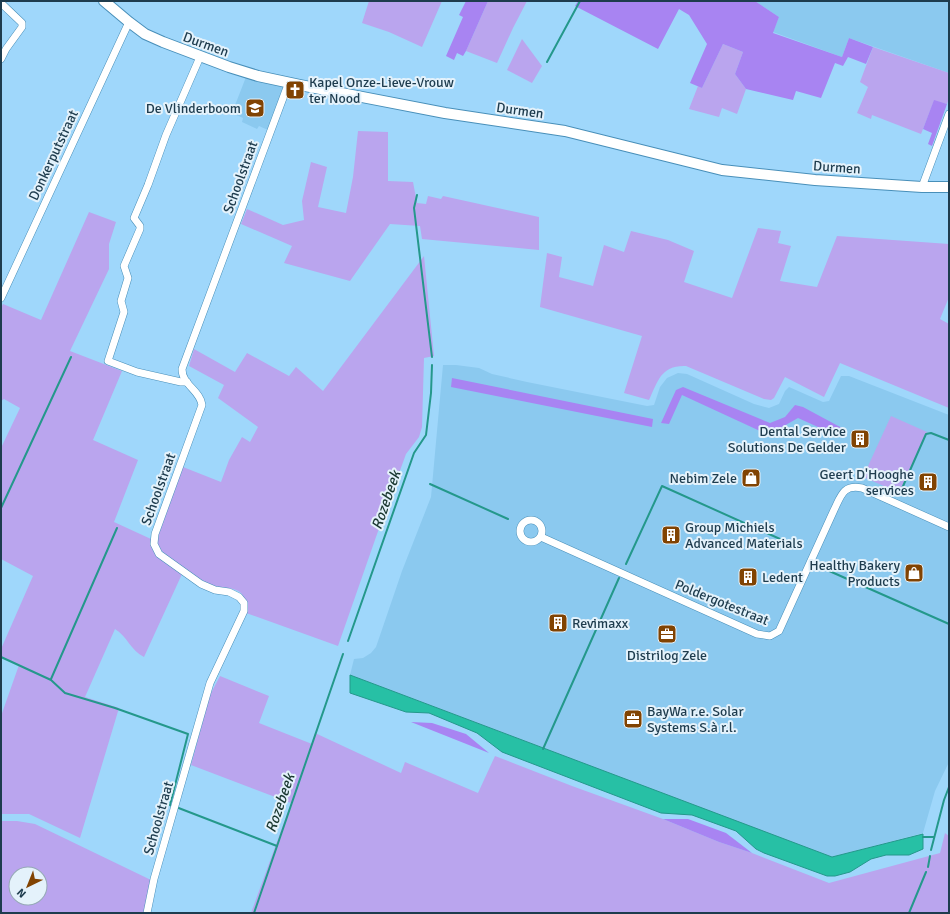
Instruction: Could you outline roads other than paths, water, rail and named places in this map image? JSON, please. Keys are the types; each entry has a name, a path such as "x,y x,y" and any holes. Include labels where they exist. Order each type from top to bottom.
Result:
{"street":[{"path":"1,3 22,23 22,27 6,49 1,59"},
{"name":"Durmen","path":"109,3 128,22 146,34 200,57 258,76 340,94 445,113 562,131 722,170 786,177 922,187 949,187"},
{"name":"Donkerputstraat","path":"1,298 128,22"},
{"path":"187,382 137,372 108,361 124,312 121,301 128,278 124,266 140,229 140,226 134,218 148,186 166,135 200,57"},
{"name":"Schoolstraat","path":"147,913 154,879 210,683 244,611 244,603 239,597 229,592 215,590 201,584 159,554 154,544 155,534 202,405 201,399 182,375 182,369 289,82"},
{"path":"922,187 949,114"},
{"name":"Poldergotestraat","path":"541,537 757,634 770,636 779,631 834,510 842,494 849,488 856,486 862,488 949,527"}],"waterway":[{"name":"Rozebeek","path":"547,62 580,1"},
{"name":"Rozebeek","path":"417,195 414,208 432,357"},
{"path":"1,508 71,357"},
{"name":"Rozebeek","path":"348,641 414,453 426,435 431,393 432,365"},
{"path":"900,493 926,434 931,433 949,440"},
{"path":"430,484 508,519"},
{"path":"626,564 662,486 800,548"},
{"path":"51,679 117,528"},
{"path":"818,566 949,624"},
{"path":"543,749 619,578"},
{"name":"Rozebeek","path":"254,913 343,654"},
{"path":"1,657 51,680 65,693 115,708 188,734 170,805 172,806"},
{"path":"931,850 944,800 949,787"},
{"path":"176,807 277,846"},
{"path":"923,837 934,837"},
{"path":"928,867 930,856"},
{"path":"909,913 926,872"}],"place":[{"name":"Kapel Onze-Lieve-Vrouw ter Nood","path":"295,90"},
{"name":"De Vlinderboom","path":"255,108"},
{"name":"Dental Service Solutions De Gelder","path":"860,439"},
{"name":"Nebim Zele","path":"751,478"},
{"name":"Geert D'Hooghe services","path":"928,482"},
{"name":"Group Michiels Advanced Materials","path":"671,535"},
{"name":"Healthy Bakery Products","path":"914,573"},
{"name":"Ledent","path":"748,577"},
{"name":"Revimaxx","path":"558,623"},
{"name":"Distrilog Zele","path":"667,634"},
{"name":"BayWa r.e. Solar Systems S.à r.l.","path":"633,719"}]}
